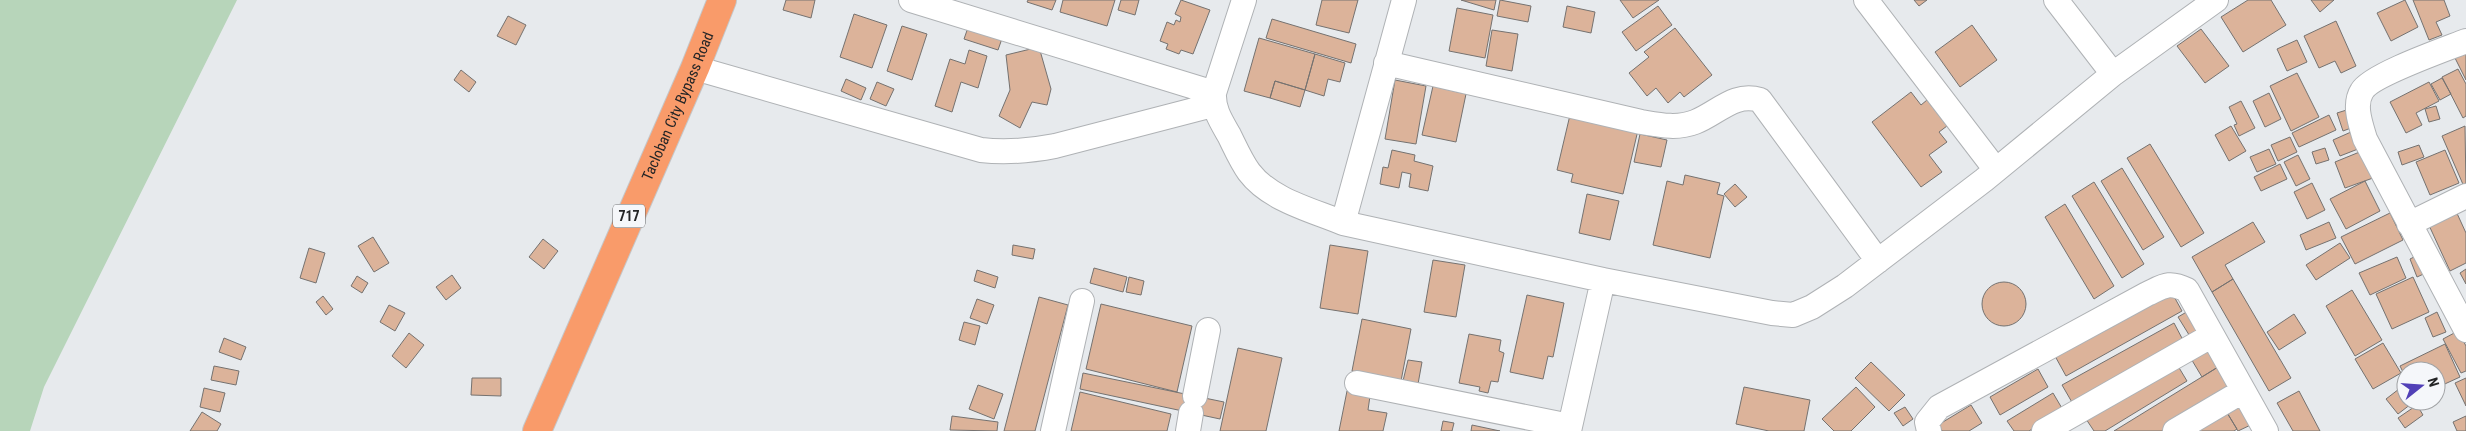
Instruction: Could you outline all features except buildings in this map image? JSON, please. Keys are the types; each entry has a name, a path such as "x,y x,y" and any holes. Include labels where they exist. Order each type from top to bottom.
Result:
{"highway":[{"name":"Tacloban City Bypass Road","path":"536,431 695,68 722,0"}],"street":[{"path":"911,0 1214,99"},
{"path":"1244,0 1214,99 1240,158 1257,180 1273,193 1343,223 1603,280 1746,309 1793,315 1812,307 1845,286 1996,170 2112,74 2216,0"},
{"path":"1343,223 1404,0"},
{"path":"1866,0 1996,170"},
{"path":"2056,0 2112,74"},
{"path":"2466,41 2374,80 2361,91 2357,115 2365,139 2466,330"},
{"path":"1386,63 1641,122 1673,127 1695,122 1739,98 1750,97 1760,100 1878,261"},
{"path":"695,68 981,150 1006,153 1054,146 1214,99"},
{"path":"2409,224 2466,196"},
{"path":"1357,383 1569,429 1603,280"},
{"path":"1929,431 1927,422 1940,407 2165,285 2175,284 2186,290 2266,431"},
{"path":"1054,431 1082,301"},
{"path":"1191,413 1208,330"},
{"path":"2044,431 2212,336"},
{"path":"2175,431 2243,391"}],"green space":[{"path":"0,0 237,0 44,387 30,431 0,431"}]}
